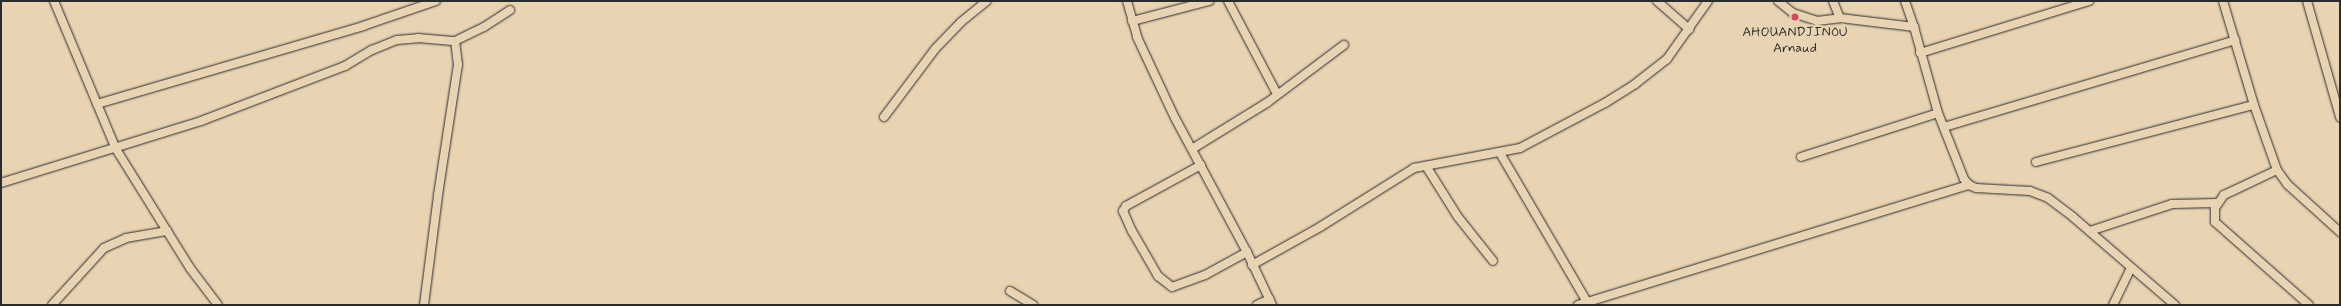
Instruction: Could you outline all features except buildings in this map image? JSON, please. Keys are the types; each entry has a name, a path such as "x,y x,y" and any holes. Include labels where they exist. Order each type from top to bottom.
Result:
{"street":[{"path":"54,1 116,149 190,268 218,305"},
{"path":"97,104 363,26 436,1"},
{"path":"884,117 935,49 961,22 987,1"},
{"path":"1128,1 1137,37 1192,149 1247,252 1271,302 1257,305"},
{"path":"1132,21 1209,1"},
{"path":"1228,1 1278,94"},
{"path":"1657,1 1689,29"},
{"path":"1252,265 1381,190 1398,176 1414,168 1500,153 1543,138 1635,84 1667,59 1708,1"},
{"path":"1778,1 1793,12 1817,21 1840,18 1914,27"},
{"path":"1833,1 1840,18"},
{"path":"1905,1 1914,27 1920,53 1938,113 1964,179 1969,185 1976,188 2030,191 2048,198 2090,231 2175,305"},
{"path":"1920,53 2067,4 2088,1"},
{"path":"2223,1 2254,105 2278,170 2287,184 2340,232"},
{"path":"2307,1 2340,116"},
{"path":"1,183 116,149 286,89 345,66 372,50 397,40 418,38 455,41 484,27 510,10"},
{"path":"1944,127 2235,40"},
{"path":"424,305 438,195 458,65 455,41"},
{"path":"1192,149 1278,94 1344,45"},
{"path":"2036,162 2254,105"},
{"path":"1801,157 1938,113"},
{"path":"1500,153 1587,302"},
{"path":"1201,165 1126,206 1123,211 1132,231 1158,276 1172,287 1205,275 1247,252"},
{"path":"1426,166 1458,217 1493,261"},
{"path":"2278,170 2224,195 2217,203 2215,222 2309,305"},
{"path":"1578,305 1969,185"},
{"path":"2090,231 2172,204 2217,203"},
{"path":"52,305 104,248 126,238 166,230"},
{"path":"2113,305 2131,268"},
{"path":"1010,291 1033,305"}],"place":[{"name":"AHOUANDJINOU Arnaud","path":"1795,17"}]}
